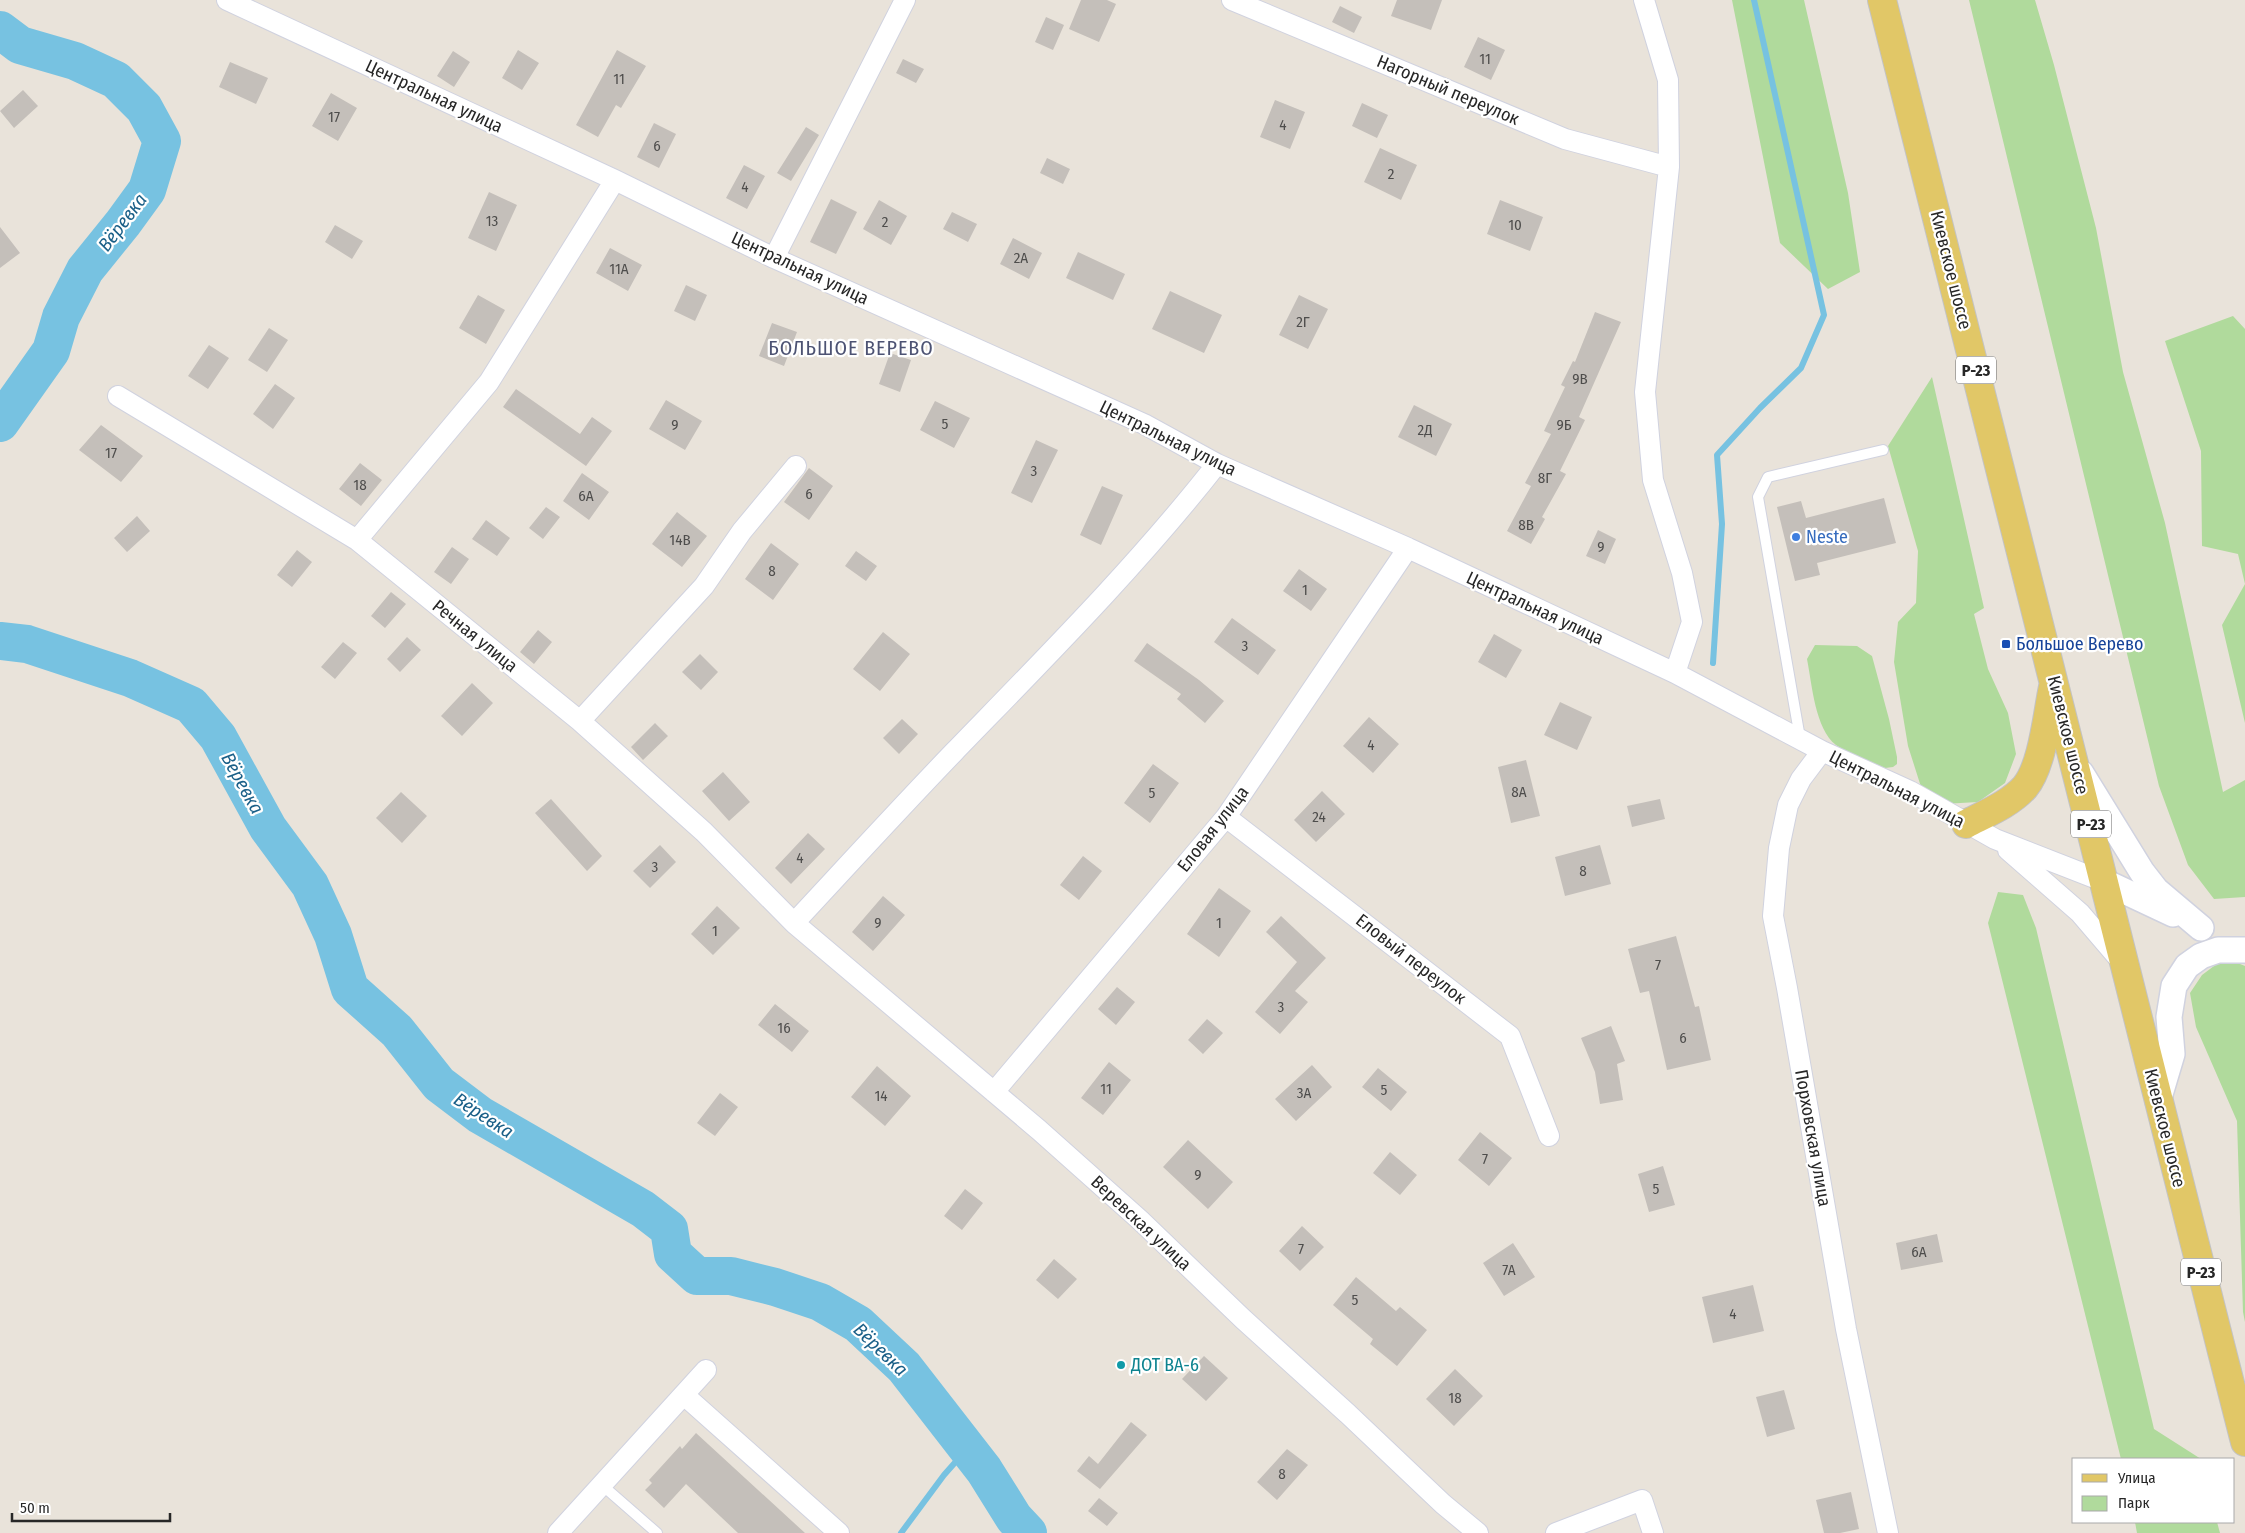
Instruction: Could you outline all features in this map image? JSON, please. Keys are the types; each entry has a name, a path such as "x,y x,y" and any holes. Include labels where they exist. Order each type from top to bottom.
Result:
{"main road":[{"name":"Киевское шоссе","path":"1882,0 2245,1442"},
{"path":"1966,824 2010,799 2025,787 2035,769 2054,681"}],"street":[{"name":"Центральная улица","path":"227,0 615,180 774,258 1144,424 1218,464 1408,548 1675,673 1822,751 1910,791 1995,839 2105,882"},
{"path":"774,258 905,0"},
{"name":"Нагорный переулок","path":"1232,0 1565,139 1669,166"},
{"path":"1644,0 1668,80 1669,166 1645,392 1653,480 1682,573 1692,622 1675,673"},
{"path":"357,540 489,382 615,180"},
{"name":"Речная улица","path":"118,396 357,540 580,721 704,832 794,923"},
{"path":"794,923 924,783 1107,595 1187,503 1218,464"},
{"path":"580,721 704,586 742,531 796,466"},
{"name":"Еловая улица","path":"994,1092 1226,816 1408,548"},
{"name":"Порховская улица","path":"1822,751 1801,779 1788,805 1779,848 1773,916 1788,988 1846,1329 1888,1533"},
{"path":"2076,766 2142,872 2156,890 2201,928"},
{"name":"Еловый переулок","path":"1226,816 1510,1036 1549,1136"},
{"path":"1995,839 2045,881 2080,914 2103,938 2125,967"},
{"path":"2105,882 2245,949"},
{"name":"Веревская улица","path":"794,923 994,1092 1140,1220 1244,1320 1348,1414 1443,1504 1478,1533"},
{"path":"2158,1102 2172,1054 2169,1017 2174,986 2187,966 2201,956 2218,950 2245,949"},
{"path":"558,1533 706,1370"},
{"path":"684,1395 839,1533"},
{"path":"1556,1533 1642,1500 1652,1533"}],"lane":[{"path":"1800,738 1758,497 1768,476 1883,450"},
{"path":"602,1485 656,1533"}],"green space":[{"path":"1732,0 1804,0 1848,193 1860,272 1828,289 1780,243"},
{"path":"1969,0 2035,0 2054,65 2096,228 2123,372 2165,523 2223,792 2245,780 2245,897 2214,899 2188,865 2159,786"},
{"path":"2233,316 2245,329 2245,584 2238,554 2202,546 2201,451 2165,341"},
{"path":"1932,377 1984,608 1974,614 1988,669 2008,713 2016,754 2005,783 1978,802 1943,804 1922,790 1908,746 1894,662 1898,622 1916,603 1918,551 1888,446"},
{"path":"2245,584 2245,723 2222,625"},
{"path":"1815,645 1857,646 1872,656 1897,757 1897,764 1893,767 1885,768 1853,755 1841,749 1829,738 1823,728 1815,705 1807,659"},
{"path":"1998,892 2023,895 2036,928 2154,1429 2199,1458 2121,1458 1988,923"},
{"path":"2218,963 2245,966 2245,1322 2243,1312 2237,1121 2196,1027 2190,993 2202,975"},
{"path":"2135,1523 2217,1523 2220,1533 2137,1533"}],"building":[{"path":"1081,0 1107,0 1116,4 1099,42 1069,29"},
{"path":"1397,0 1442,0 1431,30 1391,16"},
{"path":"1340,6 1362,17 1354,33 1332,22"},
{"path":"1046,17 1064,25 1053,50 1035,42"},
{"path":"1478,37 1505,50 1491,80 1464,67"},
{"path":"518,50 539,63 522,90 502,78"},
{"path":"617,50 646,66 621,108 616,105 598,137 576,125"},
{"path":"453,51 470,62 454,87 437,76"},
{"path":"903,59 924,69 916,83 896,73"},
{"path":"230,62 268,78 256,104 219,87"},
{"path":"23,90 38,106 14,128 0,111"},
{"path":"331,93 357,108 338,141 312,126"},
{"path":"1275,100 1305,112 1290,149 1260,137"},
{"path":"1362,103 1388,115 1377,138 1352,126"},
{"path":"654,123 676,134 659,168 637,157"},
{"path":"806,127 819,135 791,181 777,173"},
{"path":"1380,148 1417,165 1401,200 1364,182"},
{"path":"1047,158 1070,169 1063,184 1040,173"},
{"path":"744,165 765,176 747,209 726,198"},
{"path":"489,192 517,205 496,251 468,238"},
{"path":"831,199 857,212 836,254 810,242"},
{"path":"879,200 907,216 891,245 863,229"},
{"path":"1500,200 1543,217 1530,251 1487,234"},
{"path":"952,212 977,224 968,242 943,229"},
{"path":"335,225 363,241 352,259 325,242"},
{"path":"0,227 20,253 0,268"},
{"path":"1013,238 1042,253 1029,279 1000,264"},
{"path":"610,248 642,265 628,291 596,273"},
{"path":"1078,252 1125,274 1113,300 1066,278"},
{"path":"686,285 707,295 695,321 674,311"},
{"path":"1170,291 1222,315 1204,353 1152,329"},
{"path":"478,295 505,310 486,344 459,328"},
{"path":"1299,295 1328,309 1308,349 1279,335"},
{"path":"1595,312 1621,322 1579,417 1585,420 1560,471 1566,474 1542,517 1545,519 1531,544 1507,531 1531,486 1525,483 1551,434 1544,431 1565,387 1561,385 1573,361 1575,362"},
{"path":"772,323 797,332 784,366 759,356"},
{"path":"269,328 288,340 267,372 248,360"},
{"path":"209,345 229,358 208,389 188,376"},
{"path":"890,353 911,360 900,392 879,384"},
{"path":"275,384 295,398 273,429 253,414"},
{"path":"516,389 580,434 592,417 612,431 586,466 503,407"},
{"path":"666,400 702,421 685,450 649,429"},
{"path":"935,401 970,418 954,448 920,430"},
{"path":"1414,405 1452,424 1436,456 1398,437"},
{"path":"101,425 143,456 121,482 79,450"},
{"path":"1036,440 1058,450 1032,503 1011,493"},
{"path":"360,463 382,480 361,506 339,489"},
{"path":"809,468 833,486 809,520 784,502"},
{"path":"582,473 609,492 589,520 563,501"},
{"path":"1102,486 1123,495 1101,545 1080,535"},
{"path":"1884,498 1896,543 1817,563 1820,575 1795,581 1777,507 1801,501 1806,518"},
{"path":"546,507 560,517 543,539 529,528"},
{"path":"677,512 707,536 682,567 652,544"},
{"path":"137,516 150,531 127,552 114,538"},
{"path":"486,520 510,538 497,556 472,539"},
{"path":"1598,530 1616,539 1605,564 1586,556"},
{"path":"771,543 799,564 773,600 745,579"},
{"path":"452,547 469,559 451,584 434,572"},
{"path":"297,550 312,562 292,587 277,575"},
{"path":"856,551 877,566 866,581 845,566"},
{"path":"1299,569 1327,589 1311,611 1283,591"},
{"path":"391,592 406,604 385,628 371,616"},
{"path":"1232,618 1276,650 1258,675 1214,642"},
{"path":"538,630 552,642 534,664 520,652"},
{"path":"883,632 910,654 880,691 853,669"},
{"path":"1494,634 1522,650 1506,678 1478,662"},
{"path":"407,637 421,650 400,672 387,659"},
{"path":"343,642 357,653 335,679 321,667"},
{"path":"1147,643 1199,680 1224,701 1205,723 1177,699 1181,694 1134,661"},
{"path":"700,654 718,672 701,690 682,672"},
{"path":"472,683 493,703 462,736 441,716"},
{"path":"1560,702 1592,717 1577,750 1544,735"},
{"path":"1369,717 1399,744 1373,773 1343,746"},
{"path":"902,719 918,734 899,754 883,738"},
{"path":"655,723 668,736 643,760 631,747"},
{"path":"1526,760 1540,816 1511,823 1498,767"},
{"path":"1153,764 1179,783 1150,823 1124,803"},
{"path":"723,772 750,802 729,821 702,791"},
{"path":"1322,791 1345,814 1316,842 1294,820"},
{"path":"401,792 427,816 402,843 376,818"},
{"path":"551,799 602,856 587,871 535,813"},
{"path":"1660,799 1665,819 1632,827 1627,806"},
{"path":"808,833 825,849 791,884 775,868"},
{"path":"660,845 676,862 650,888 633,871"},
{"path":"1600,845 1611,884 1565,896 1555,857"},
{"path":"1083,856 1102,871 1079,900 1060,885"},
{"path":"1219,888 1251,911 1219,957 1187,934"},
{"path":"883,896 905,915 873,951 852,932"},
{"path":"717,906 740,928 713,955 691,934"},
{"path":"1281,916 1326,958 1295,991 1308,1002 1280,1034 1255,1012 1297,962 1266,932"},
{"path":"1676,936 1695,1007 1699,1006 1711,1060 1667,1070 1649,991 1640,993 1628,949"},
{"path":"1117,987 1135,1002 1116,1025 1098,1009"},
{"path":"775,1004 809,1031 792,1052 758,1025"},
{"path":"1207,1019 1223,1033 1203,1054 1188,1040"},
{"path":"1611,1026 1625,1061 1617,1064 1623,1100 1600,1104 1595,1072 1581,1038"},
{"path":"1109,1062 1131,1080 1103,1115 1081,1098"},
{"path":"1312,1065 1332,1087 1296,1121 1275,1099"},
{"path":"877,1066 911,1096 885,1126 851,1097"},
{"path":"1378,1068 1407,1092 1391,1111 1362,1087"},
{"path":"720,1093 738,1107 715,1136 697,1123"},
{"path":"1480,1132 1512,1158 1489,1186 1458,1160"},
{"path":"1188,1140 1233,1182 1208,1209 1163,1167"},
{"path":"1390,1152 1417,1175 1400,1195 1373,1173"},
{"path":"1663,1166 1675,1205 1649,1212 1638,1174"},
{"path":"965,1189 983,1203 962,1230 944,1216"},
{"path":"1302,1226 1324,1247 1300,1271 1279,1251"},
{"path":"1937,1234 1943,1262 1901,1270 1896,1243"},
{"path":"1513,1243 1535,1277 1504,1296 1483,1263"},
{"path":"1054,1259 1077,1279 1058,1299 1036,1280"},
{"path":"1356,1277 1396,1311 1400,1307 1427,1330 1397,1366 1370,1344 1373,1339 1333,1305"},
{"path":"1753,1285 1764,1331 1713,1343 1702,1297"},
{"path":"1204,1356 1228,1378 1206,1401 1182,1379"},
{"path":"1455,1369 1483,1396 1454,1426 1426,1399"},
{"path":"1784,1390 1795,1429 1767,1437 1756,1397"},
{"path":"1131,1422 1147,1435 1100,1489 1077,1471 1089,1456 1098,1464"},
{"path":"696,1433 805,1533 738,1533 686,1484 664,1508 645,1490 652,1483 649,1480 680,1446 682,1449"},
{"path":"1287,1449 1308,1465 1277,1500 1257,1482"},
{"path":"1851,1492 1859,1529 1840,1533 1824,1533 1816,1500"},
{"path":"1099,1498 1118,1513 1107,1526 1088,1511"}],"waterway":[{"path":"1713,663 1722,524 1717,455 1760,408 1801,368 1824,315 1754,0"},
{"name":"Вёревка","path":"0,30 20,45 75,61 116,80 144,108 162,141 147,190 85,270 61,317 51,351 0,423"},
{"name":"Вёревка","path":"0,641 27,644 130,678 191,705 218,737 268,828 310,885 333,935 350,989 397,1031 439,1084 480,1115 643,1209 669,1229 673,1254 697,1276 731,1276 775,1287 820,1302 858,1324 904,1367 984,1470 1014,1518 1028,1533"},
{"path":"901,1533 944,1475 967,1449"}],"place":[{"name":"Neste","path":"1796,537"},
{"name":"Большое Верево","path":"2006,644"},
{"name":"ДОТ ВА-6","path":"1121,1365"}],"district":[{"name":"БОЛЬШОЕ ВЕРЕВО","path":"851,348"}]}
